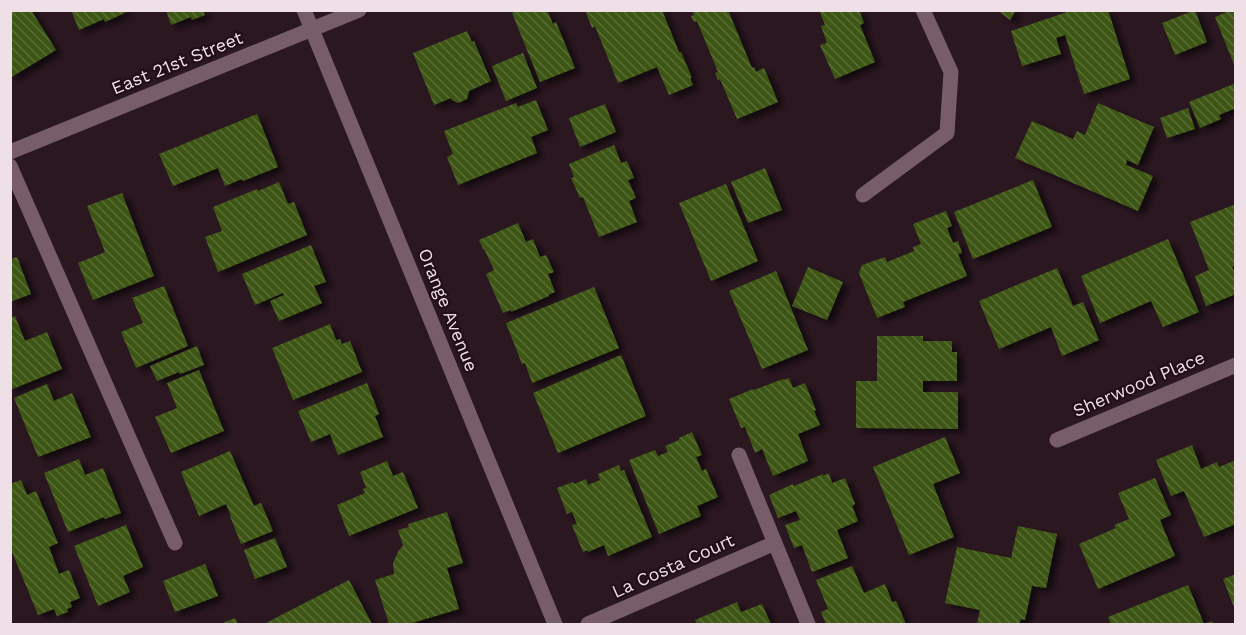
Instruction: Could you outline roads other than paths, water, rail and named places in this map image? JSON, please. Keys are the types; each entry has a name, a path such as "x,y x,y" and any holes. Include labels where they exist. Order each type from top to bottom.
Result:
{"street":[{"name":"Orange Avenue","path":"304,10 555,624"},
{"name":"East 21st Street","path":"10,152 359,10"},
{"path":"863,195 947,133 951,72 923,10"},
{"path":"10,166 174,543"},
{"name":"Sherwood Place","path":"1057,440 1236,365"},
{"path":"739,455 808,624"},
{"name":"La Costa Court","path":"588,624 775,543"}]}
